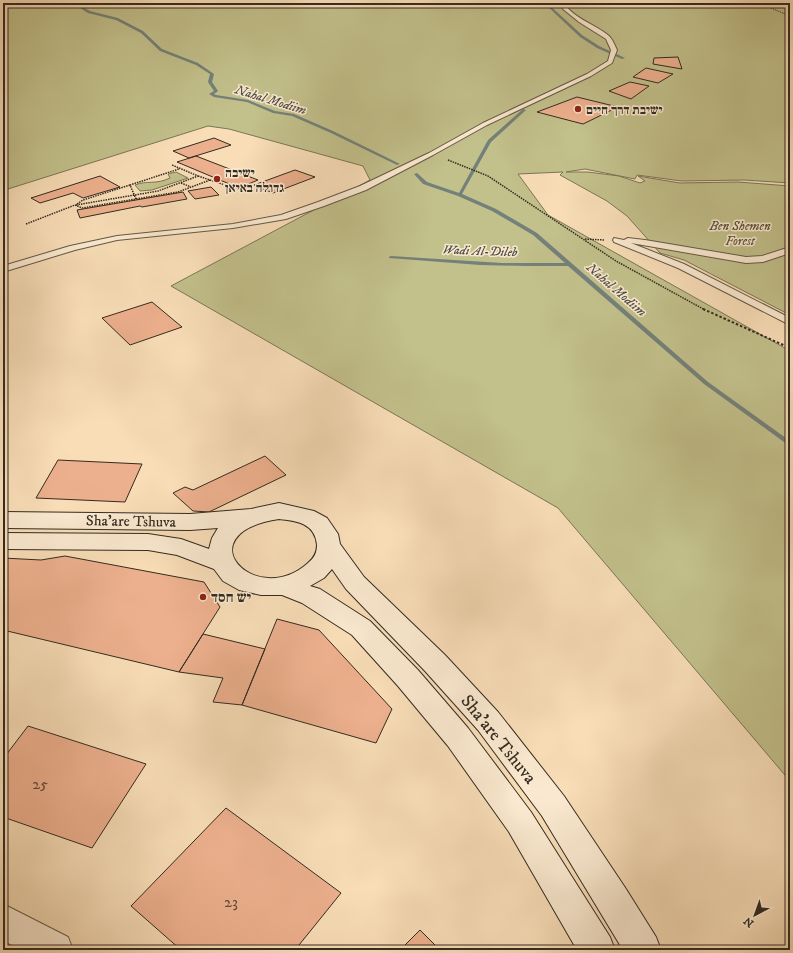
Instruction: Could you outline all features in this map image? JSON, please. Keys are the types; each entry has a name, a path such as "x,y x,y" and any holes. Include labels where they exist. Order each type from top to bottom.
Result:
{"street":[{"path":"279,511 299,514 316,521 327,532 330,547 325,561 312,574 293,584 270,587 249,584 232,575 222,563 220,548 227,534 240,522 259,514 279,511"},
{"name":"Sha'are Tshuva","path":"3,520 190,522 214,521 259,514"},
{"name":"Sha'are Tshuva","path":"3,541 148,542 182,548 222,563"},
{"name":"Sha'are Tshuva","path":"330,547 355,583 435,663 488,721 553,806 614,901 643,950"},
{"name":"Sha'are Tshuva","path":"283,585 311,596 361,628 408,678 448,725 520,822 597,950"},
{"path":"3,921 55,950"}],"lane":[{"path":"3,268 73,248 117,238 233,226 283,217 362,188 431,154 485,124 589,75 610,62 614,50 608,38 581,21 564,8 562,3"},
{"path":"790,250 763,259 746,260 645,242 617,240 681,266 790,322"}],"path":[{"path":"759,3 790,16"},
{"path":"431,154 488,176 616,261 694,305 790,348"},
{"path":"172,165 198,176 246,192"},
{"path":"75,206 83,200 180,168"},
{"path":"26,224 75,206 158,190 198,176"},
{"path":"75,206 82,208 165,194 210,180"},
{"path":"180,183 191,187"},
{"path":"130,185 136,199"},
{"path":"158,190 165,194"}],"green space":[{"name":"Ben Shemen Forest","path":"3,3 790,3 790,183 744,180 682,181 637,175 635,179 585,169 566,172 588,172 619,176 640,183 645,181 638,176 680,183 738,182 790,186 790,315 684,260 660,253 627,216 607,201 560,175 563,172 518,174 548,215 790,351 790,781 558,508 171,286 370,180 363,166 229,129 208,126 8,189 3,183 3,60 8,58 3,54"},
{"path":"176,172 188,178 152,190 140,191 135,185 165,180 170,178 168,174"}],"building":[{"path":"678,57 682,69 653,64 654,58"},
{"path":"646,68 673,74 658,83 633,77"},
{"path":"630,82 649,86 631,99 609,91"},
{"name":"ישיבת דרך חיים","path":"577,97 618,107 583,124 537,112"},
{"path":"214,138 231,145 189,158 173,151"},
{"path":"196,156 258,180 239,188 177,162"},
{"path":"295,170 315,177 273,193 254,185"},
{"path":"100,176 120,187 83,198 73,193 40,203 31,198"},
{"path":"211,187 219,195 195,199 188,191"},
{"path":"183,192 187,199 142,207 140,206 80,218 77,210"},
{"path":"152,302 182,327 130,345 102,318"},
{"path":"265,456 286,475 209,512 193,511 173,493 185,487 193,490"},
{"path":"58,460 142,464 125,502 36,498"},
{"path":"65,556 204,582 220,607 179,672 3,630 3,558 41,560"},
{"path":"277,619 319,630 392,709 376,743 242,705"},
{"path":"203,634 265,649 242,705 213,702 223,678 179,672"},
{"path":"28,726 146,764 92,848 3,817 3,759"},
{"path":"226,808 341,893 295,950 181,950 131,906"},
{"path":"420,930 440,950 400,950"}],"waterway":[{"name":"Nahal Modiim","path":"78,3 78,5 89,12 117,19 142,32 161,50 197,64 212,74 210,82 216,91 211,94 215,96 248,101 274,112 293,115 398,164"},
{"path":"545,3 581,36 598,47 623,58"},
{"path":"460,195 489,141 524,110"},
{"name":"Nahal Modiim","path":"416,174 425,183 460,195"},
{"name":"Nahal Modiim","path":"460,195 494,210 535,234 706,383 790,444"},
{"name":"Wadi Al-Dileb","path":"391,257 502,264 569,264"}],"place":[{"name":"ישיבת דרך חיים","path":"578,109"},
{"name":"ישיבה גדולה באיאן","path":"217,179"},
{"name":"יש חסד","path":"203,597"}]}
